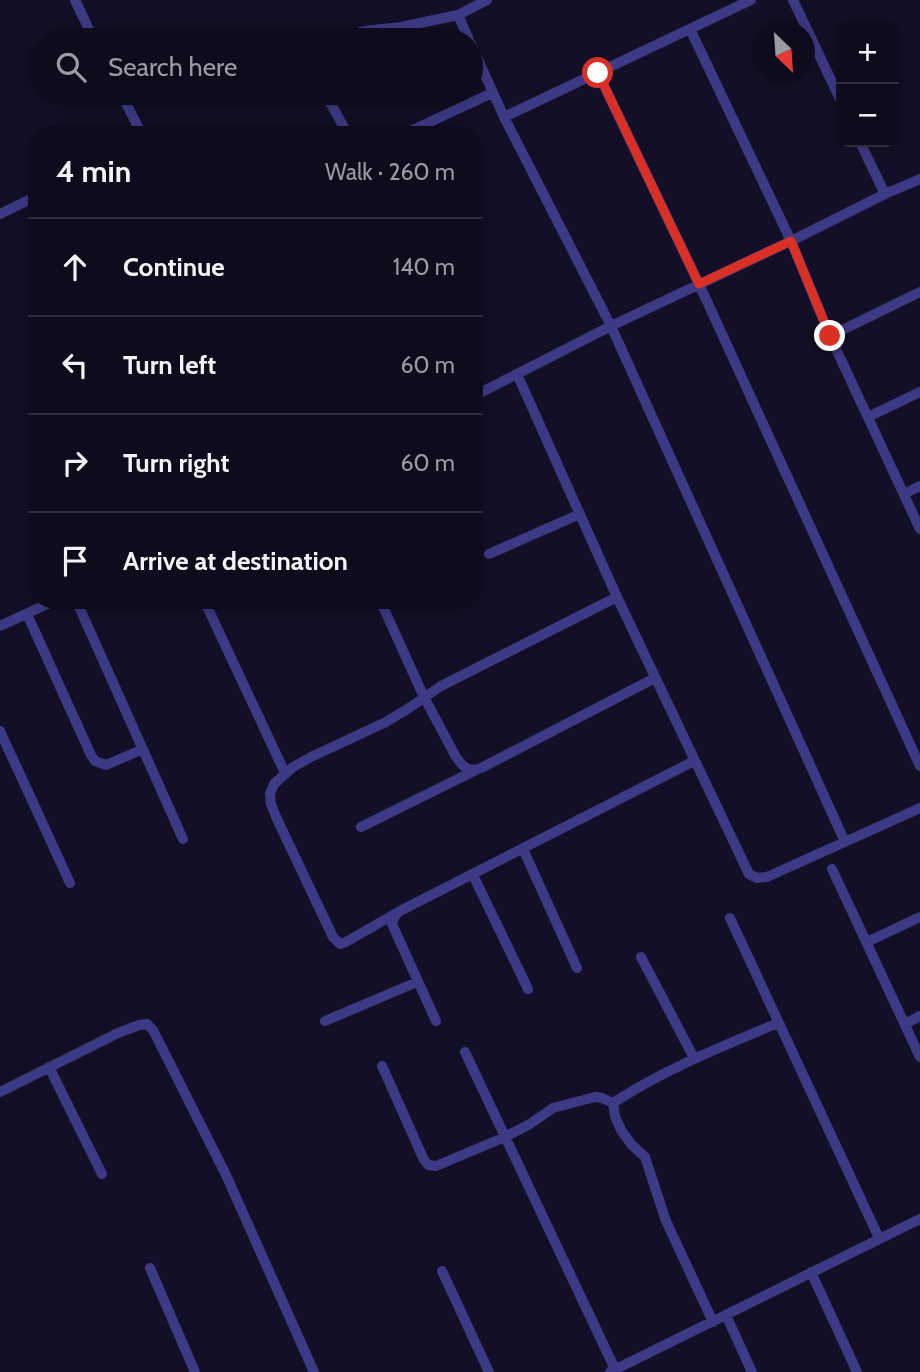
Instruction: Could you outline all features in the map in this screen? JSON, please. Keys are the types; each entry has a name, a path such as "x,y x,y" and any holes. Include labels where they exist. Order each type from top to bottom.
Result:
{"street":[{"path":"75,0 88,28"},
{"path":"390,28 458,15 487,0"},
{"path":"504,117 751,0"},
{"path":"793,0 836,90"},
{"path":"458,15 464,28"},
{"path":"690,29 791,241 830,336 920,529"},
{"path":"483,72 611,326 845,842"},
{"path":"598,73 699,284 920,766"},
{"path":"483,97 492,93"},
{"path":"127,105 138,126"},
{"path":"332,105 343,126"},
{"path":"421,126 466,105"},
{"path":"862,147 885,194"},
{"path":"483,391 611,326 920,179"},
{"path":"0,214 28,200"},
{"path":"830,336 920,292"},
{"path":"517,374 617,597 749,874 758,878 767,877 920,808"},
{"path":"868,417 920,392"},
{"path":"904,494 920,486"},
{"path":"489,554 580,514"},
{"path":"617,597 441,685 386,722 311,757 274,784 270,794 271,804 332,937 340,944 346,942 400,911 694,761"},
{"path":"0,626 37,609"},
{"path":"80,609 183,839"},
{"path":"208,609 285,774"},
{"path":"384,609 461,766 467,770 476,770"},
{"path":"27,614 95,761 106,765 143,749"},
{"path":"361,827 655,678"},
{"path":"0,731 69,883"},
{"path":"523,849 577,968"},
{"path":"832,869 920,1057"},
{"path":"473,875 528,989"},
{"path":"400,911 392,924 436,1021"},
{"path":"867,942 920,917"},
{"path":"730,918 879,1238"},
{"path":"641,957 694,1058"},
{"path":"325,1021 417,982"},
{"path":"905,1024 920,1016"},
{"path":"613,1103 639,1085 694,1058 778,1023"},
{"path":"0,1091 139,1025 147,1024 153,1030 226,1175 314,1372"},
{"path":"465,1052 612,1371 920,1219"},
{"path":"382,1066 428,1165 436,1166 505,1137 553,1108 595,1097 613,1103"},
{"path":"49,1067 102,1174"},
{"path":"613,1103 621,1130 645,1157 666,1221 713,1322"},
{"path":"150,1268 195,1372"},
{"path":"442,1271 489,1372"},
{"path":"811,1272 858,1372"},
{"path":"726,1315 752,1372"}],"route":[{"path":"598,73 699,284 791,241 830,336"}]}
